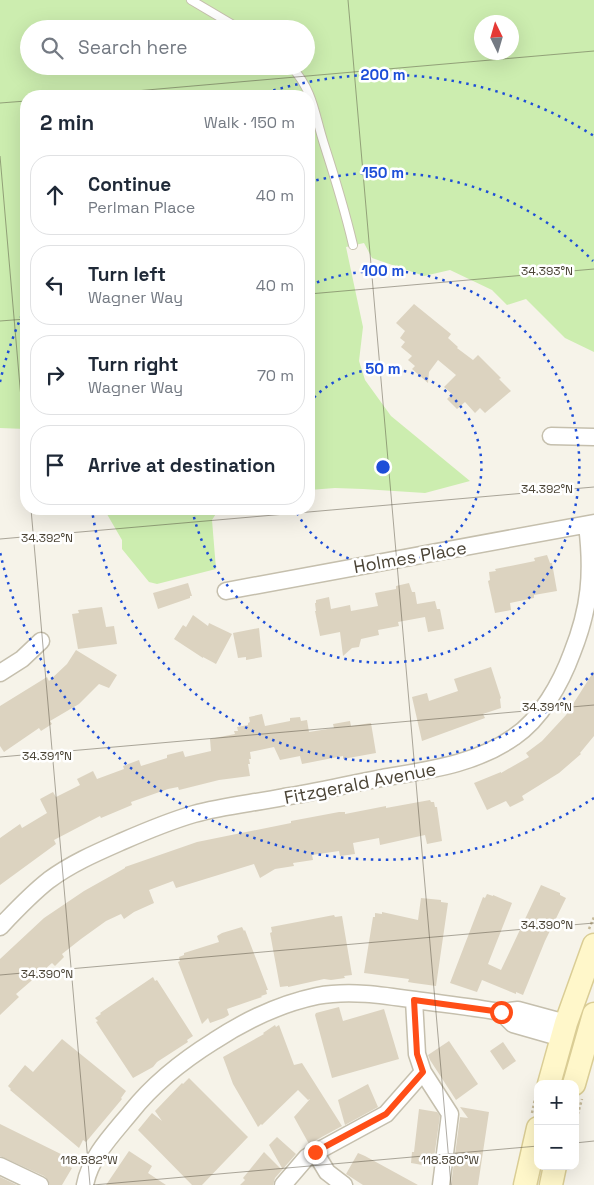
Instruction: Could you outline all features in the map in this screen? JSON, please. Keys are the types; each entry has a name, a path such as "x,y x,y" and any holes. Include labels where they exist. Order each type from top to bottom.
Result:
{"main road":[{"path":"550,1080 564,1031 594,945"},
{"path":"575,1080 594,1014"},
{"path":"525,1185 534,1146"},
{"path":"551,1185 554,1170"}],"street":[{"path":"552,436 594,437"},
{"name":"Holmes Place","path":"226,591 590,524"},
{"name":"Fitzgerald Avenue","path":"0,927 42,887 71,866 96,853 167,823 195,814 228,807 284,798 462,763 490,752 515,736 535,717 553,692 567,667 578,638 586,611 590,584 590,524"},
{"path":"0,673 22,659 41,640"},
{"path":"85,1185 91,1166 98,1154 148,1093 184,1061 243,1023 285,1004 319,996 354,993 501,1012 518,1010 564,1031"},
{"path":"414,1000 417,1054 423,1072 450,1114 440,1185"},
{"path":"283,1185 301,1163 315,1152 386,1114 423,1072"},
{"path":"315,1152 327,1172 344,1185"},
{"path":"0,1166 40,1185"}],"lane":[{"path":"191,0 225,20"},
{"path":"298,75 307,90"},
{"path":"315,108 323,142 340,192 353,245"}],"green space":[{"path":"0,0 594,0 594,352 565,338 526,299 507,305 492,290 450,270 424,276 372,258 364,243 346,247 363,327 359,361 365,380 391,416 470,481 425,493 335,488 315,490 315,90 20,90 20,429 0,428"},
{"path":"107,515 215,515 212,520 216,569 157,584 149,582 122,549 122,540"}],"building":[{"path":"414,304 451,334 448,338 457,348 473,360 478,355 511,391 485,413 480,408 475,413 465,402 457,409 447,399 452,394 444,387 456,375 438,360 429,372 428,383 412,369 415,366 408,360 412,356 401,347 405,342 400,338 405,331 396,323"},
{"path":"547,555 550,563 552,563 557,591 534,595 534,598 510,603 511,610 495,613 488,581 490,580 489,572 496,571 495,569 535,561 534,558"},
{"path":"188,583 192,596 190,598 158,609 153,593"},
{"path":"409,583 412,592 415,592 417,604 435,601 437,609 440,609 444,629 428,632 425,617 398,622 399,626 378,630 379,635 361,639 359,647 352,648 343,656 340,632 320,636 315,611 316,600 329,597 331,609 350,605 351,611 378,606 375,593 396,589 396,586"},
{"path":"102,607 106,627 114,626 117,644 78,649 72,614 79,613 78,610"},
{"path":"193,615 208,626 209,623 232,634 216,664 174,639 183,625 186,627"},
{"path":"259,628 262,657 246,660 246,657 238,658 233,633"},
{"path":"76,650 117,675 109,688 99,684 79,704 50,721 52,724 41,731 39,728 4,752 0,746 0,706 47,677 49,681 67,664"},
{"path":"491,667 501,698 501,708 483,714 485,718 422,741 412,697 427,693 429,701 458,691 454,679"},
{"path":"594,671 594,736 581,754 559,773 522,796 524,800 510,807 506,801 487,810 474,783 501,773 529,757 526,753 542,741 566,715"},
{"path":"262,714 265,726 290,721 290,718 300,717 301,721 307,720 309,732 334,728 333,724 350,721 351,726 371,723 376,753 343,759 343,756 302,764 300,756 280,760 274,747 250,752 251,759 249,759 250,764 248,764 250,776 219,780 179,790 178,787 168,789 131,802 132,805 101,818 100,816 54,840 56,844 0,885 0,838 20,824 22,828 47,813 40,799 53,792 56,797 80,785 77,779 93,771 97,779 124,769 123,766 139,760 141,766 167,758 167,755 183,751 185,757 211,751 210,739 235,734 234,731 238,731 237,727 248,725 250,722 249,717"},
{"path":"430,800 437,807 442,841 427,844 425,835 380,845 379,838 353,843 355,854 340,856 339,851 312,855 313,860 293,863 294,866 275,869 260,878 254,864 176,888 173,881 149,890 154,903 124,919 121,914 106,921 81,939 62,954 64,957 55,966 52,963 16,994 19,997 0,1015 0,959 44,918 84,891 125,867 197,842 291,823 291,821 339,812 345,812 345,814"},
{"path":"541,885 560,893 560,895 566,898 545,941 523,995 482,980 477,992 450,983 483,897 485,898 487,894 493,895 512,903 488,964 501,970"},
{"path":"421,898 441,900 441,902 448,903 436,986 408,982 409,979 364,973 375,913 382,914 382,912 418,920"},
{"path":"334,915 335,917 342,916 352,975 344,976 345,978 324,979 280,987 270,933 272,932 271,927"},
{"path":"242,927 245,930 268,990 266,990 267,994 227,1009 229,1015 224,1018 210,1023 208,1018 202,1024 178,962 180,961 179,957 184,955 184,953 219,942 217,936"},
{"path":"153,977 155,981 157,980 193,1036 187,1040 188,1042 157,1062 153,1067 133,1078 95,1018"},
{"path":"339,1007 343,1021 384,1009 399,1059 332,1078 315,1015 316,1013"},
{"path":"275,1025 276,1027 279,1025 294,1065 302,1063 342,1126 309,1144 294,1117 310,1099 308,1100 298,1090 258,1127 233,1084 223,1057 264,1034"},
{"path":"62,1039 126,1091 122,1099 86,1142 83,1140 79,1148 10,1090 8,1086 25,1065 33,1072"},
{"path":"449,1041 478,1084 456,1100 428,1055"},
{"path":"503,1042 516,1061 503,1070 490,1051"},
{"path":"189,1078 248,1137 202,1185 192,1185 138,1130 152,1113 162,1121 155,1111"},
{"path":"368,1084 378,1107 345,1125 338,1100"},
{"path":"460,1107 489,1112 478,1185 451,1185 460,1117 468,1118"},
{"path":"419,1109 437,1112 440,1116 433,1165 411,1163"},
{"path":"0,1124 73,1160 70,1167 72,1168 62,1185 50,1185 44,1176 0,1156"},
{"path":"277,1137 296,1154 275,1178 273,1185 240,1185 245,1180 243,1178 264,1152 282,1168 269,1145"},
{"path":"129,1151 152,1166 148,1173 166,1185 106,1185"},
{"path":"358,1153 418,1185 363,1185 346,1174"},
{"path":"0,1177 17,1185 0,1185"}],"route":[{"path":"315,1152 386,1114 423,1072 417,1054 414,1000 501,1012"}]}
